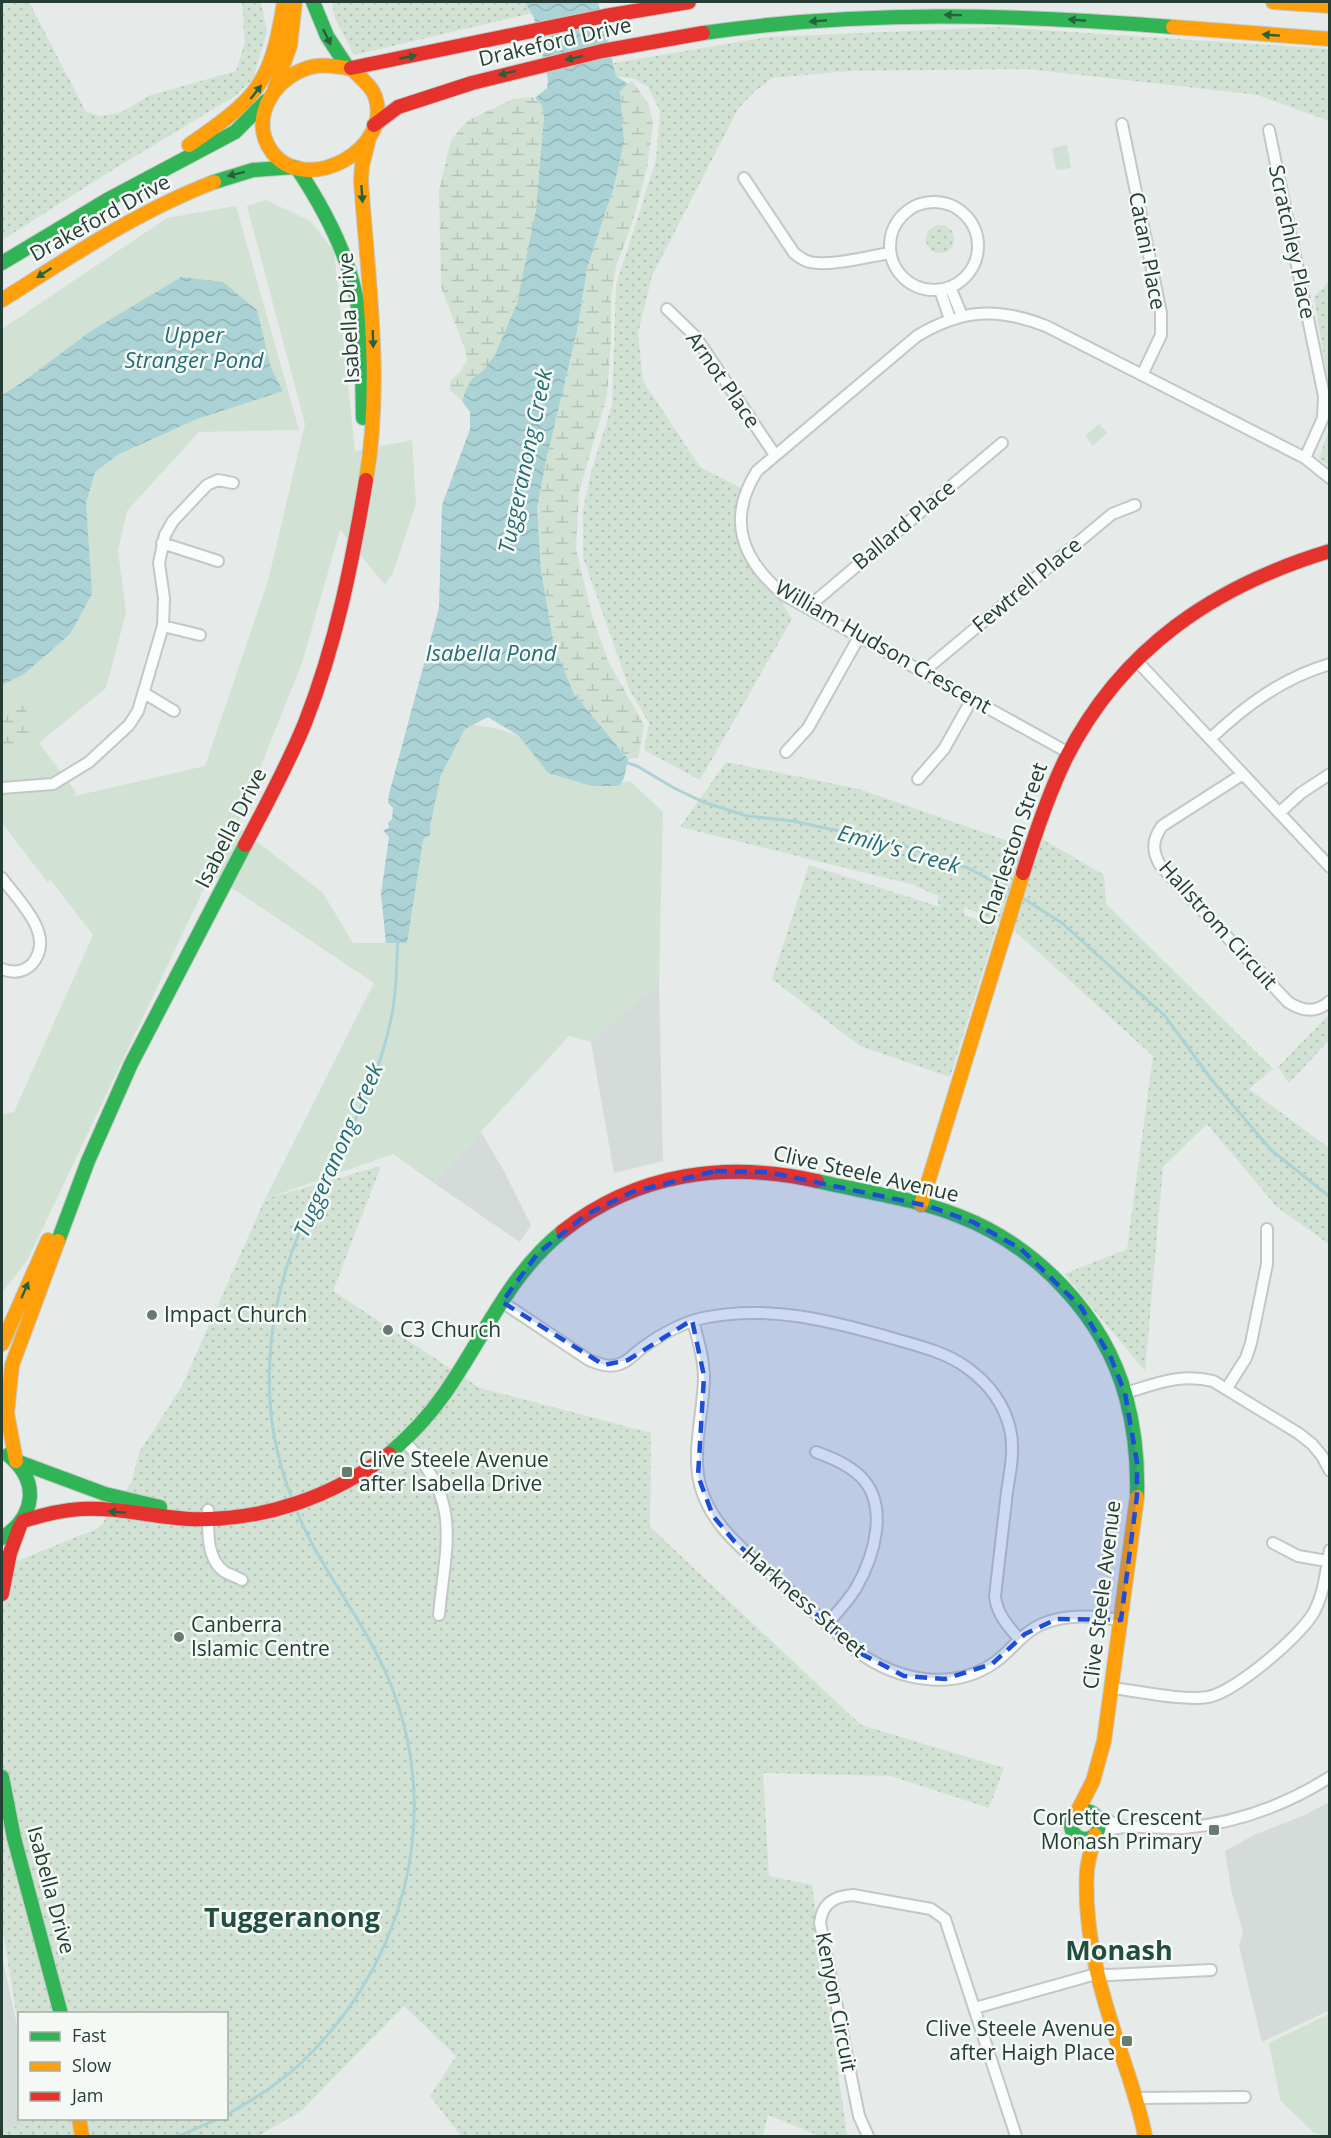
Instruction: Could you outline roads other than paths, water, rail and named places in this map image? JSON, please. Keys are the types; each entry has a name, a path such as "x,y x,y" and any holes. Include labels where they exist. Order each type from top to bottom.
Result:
{"main road":[{"path":"107,200 121,186 228,119 253,97 261,87 272,63 284,2"},
{"path":"295,2 290,46 274,91 266,105 262,123 266,141 279,156 295,168 323,168 339,164 359,151 372,131 377,115 375,97 368,85 333,49 313,2"},
{"name":"Drakeford Drive","path":"350,68 605,16 689,2"},
{"path":"875,2 876,16"},
{"path":"1273,2 1329,6"},
{"name":"Drakeford Drive","path":"372,131 398,107 485,79 612,49 734,28 876,16 990,15 1061,18 1329,39"},
{"path":"274,91 291,75 304,69 317,66 350,68"},
{"name":"Drakeford Drive","path":"2,263 107,200 235,132 274,91"},
{"name":"Isabella Drive","path":"2,1344 57,1220 88,1161 131,1065 278,783 317,692 344,601 370,459 373,420 372,328 361,181 362,166 372,131"},
{"name":"Drakeford Drive","path":"2,300 79,250 147,212 210,182 268,167 295,168"},
{"name":"Isabella Drive","path":"295,168 322,205 333,227 354,291 361,353 362,497"},
{"name":"Charleston Street","path":"921,1205 1020,879 1050,791 1090,716 1137,661 1181,621 1233,588 1276,568 1329,551"},
{"name":"Isabella Drive","path":"16,1461 6,1413 6,1397 12,1365 88,1161"},
{"name":"Clive Steele Avenue","path":"22,1522 64,1510 88,1509 208,1515 246,1508 258,1512 322,1494 365,1471 404,1441 443,1396 518,1276 538,1253 561,1232 587,1214 616,1198 664,1181 715,1171 768,1172 921,1205 958,1216 1000,1236 1022,1250 1055,1278 1081,1307 1103,1341 1125,1393 1133,1427 1137,1461 1137,1489 1112,1688 1104,1741 1093,1781 1091,1799 1096,1815"},
{"path":"2,1452 16,1461 27,1476 31,1492 29,1508 10,1552 2,1594"},
{"name":"Clive Steele Avenue","path":"16,1461 95,1492 184,1514"},
{"path":"2,1538 22,1522"},
{"name":"Isabella Drive","path":"2,1777 14,1838 60,2012"},
{"name":"Clive Steele Avenue","path":"1076,1814 1093,1781"},
{"path":"1087,1869 1077,1836 1071,1825 1076,1814 1083,1810 1096,1815 1099,1822 1087,1869 1088,1919 1096,1974 1146,2136"},
{"path":"1077,1836 1084,1839 1096,1833"}],"street":[{"name":"Catani Place","path":"1122,124 1161,313 1161,335 1143,375"},
{"name":"Scratchley Place","path":"1269,130 1323,396 1323,418 1305,458"},
{"path":"744,178 794,253 802,259 825,263 890,253"},
{"path":"930,202 953,206 971,222 978,244 976,259 969,273 945,289 920,288 907,281 898,272 890,253 890,239 894,226 908,210 930,202"},
{"path":"945,289 962,316"},
{"path":"945,289 950,319"},
{"name":"Arnot Place","path":"667,309 695,336 775,454"},
{"name":"William Hudson Crescent","path":"1069,753 784,595 768,581 755,566 743,539 740,521 747,486 757,471 917,336 950,319 995,313 1026,318 1143,375 1305,458 1329,478"},
{"name":"Ballard Place","path":"807,608 1002,443"},
{"path":"2,788 53,784 89,762 124,731 138,711 164,626 164,598 159,563 162,543 173,521 207,485 218,480 233,483"},
{"name":"Fewtrell Place","path":"923,672 1112,514 1135,505"},
{"path":"162,543 218,561"},
{"path":"164,626 200,635"},
{"path":"786,752 808,728 859,637"},
{"path":"1137,661 1329,867"},
{"path":"1210,739 1249,704 1274,688 1329,664"},
{"path":"144,693 174,711"},
{"path":"918,779 944,749 972,699"},
{"name":"Hallstrom Circuit","path":"1243,774 1162,826 1155,835 1153,845 1155,855 1160,865 1288,1002 1306,1010 1318,1009 1329,1001"},
{"path":"1279,813 1301,793 1329,774"},
{"path":"2,878 37,926 40,943 38,955 23,971 2,969"},
{"path":"1227,1388 1246,1358 1251,1343 1267,1264 1266,1229"},
{"path":"502,1302 590,1360 604,1365 620,1364 660,1336 693,1321 734,1314 768,1313 837,1322 937,1351 965,1366 994,1394 1004,1411 1012,1438 1012,1455 994,1596 1001,1617 1019,1639"},
{"name":"Harkness Street","path":"693,1321 702,1355 704,1376 697,1456 698,1476 713,1515 726,1533 874,1664 904,1676 945,1679 975,1673 999,1659 1019,1639 1040,1625 1057,1619 1076,1616 1121,1620"},
{"path":"1125,1393 1183,1377 1198,1377 1213,1381 1298,1433 1326,1454 1329,1471"},
{"path":"404,1441 431,1473 444,1501 447,1536 439,1615"},
{"path":"816,1452 842,1462 860,1476 869,1488 876,1509 874,1538 865,1570 855,1590 827,1624"},
{"path":"208,1515 209,1541 213,1558 225,1572 242,1580"},
{"path":"1112,1688 1193,1698 1210,1696 1225,1691 1237,1683 1305,1627 1317,1606 1328,1555 1298,1556 1273,1543"},
{"path":"1096,1833 1124,1827 1181,1828 1239,1818 1274,1807 1308,1791 1329,1777"},
{"path":"1096,1815 1124,1827"},
{"name":"Kenyon Circuit","path":"868,2136 858,2116 820,1923 824,1909 833,1899 853,1895 922,1907 939,1913 948,1926 1016,2136"},
{"path":"975,2008 1096,1974 1211,1970"},
{"path":"1136,2098 1245,2097"}],"water":[{"name":"Isabella Pond","path":"525,2 598,2 616,76 628,84 620,91 624,142 614,186 587,269 577,331 537,508 541,571 554,646 574,694 628,759 624,778 619,786 592,786 548,773 519,736 488,717 465,729 441,775 430,835 423,841 407,943 386,943 381,894 389,837 383,830 389,828 388,823 392,819 393,808 388,803 389,794 439,608 442,505 470,429 470,412 462,401 473,378 483,371 495,355 517,303 536,210 544,117 542,105 535,98 547,88 548,80 534,18"},
{"name":"Upper Stranger Pond","path":"181,277 223,282 257,310 271,368 283,391 197,419 119,454 95,472 86,503 92,594 70,634 24,674 2,685 2,395 91,331"}],"waterway":[{"name":"Emily's Creek","path":"625,762 637,766 703,802 747,816 793,821 899,844 968,868 1013,892"},
{"name":"Emily's Creek","path":"1021,897 1062,923 1165,1016 1211,1079 1271,1150 1330,1197"},
{"name":"Tuggeranong Creek","path":"292,1498 281,1466 270,1400 272,1333 278,1300 298,1236 358,1114 381,1056 394,1005 398,941"},
{"name":"Tuggeranong Creek","path":"228,2114 284,2078 301,2063 335,2026 364,1984 387,1940 403,1893 412,1845 414,1795 409,1746 395,1696 373,1647 318,1555 295,1507"},
{"name":"Tuggeranong Creek","path":"179,2136 215,2120"}],"place":[{"name":"Impact Church","path":"152,1315"},
{"name":"C3 Church","path":"388,1330"},
{"name":"Clive Steele Avenue after Isabella Drive","path":"347,1472"},
{"name":"Canberra Islamic Centre","path":"179,1637"},
{"name":"Corlette Crescent Monash Primary","path":"1214,1830"},
{"name":"Clive Steele Avenue after Haigh Place","path":"1127,2041"}],"district":[{"name":"Tuggeranong","path":"292,1918"},
{"name":"Monash","path":"1119,1951"}]}
